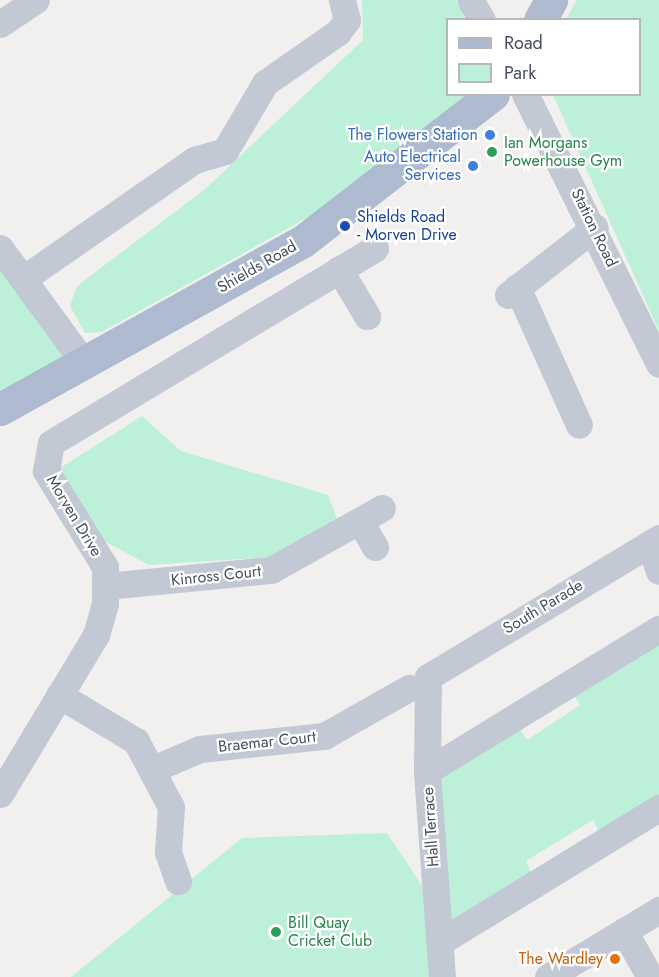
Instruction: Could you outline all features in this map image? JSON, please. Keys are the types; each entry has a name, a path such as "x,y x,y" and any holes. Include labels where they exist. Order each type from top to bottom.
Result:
{"main road":[{"path":"541,18 551,0"},
{"name":"Shields Road","path":"0,409 86,364 303,241 490,96"}],"street":[{"path":"0,24 36,0"},
{"path":"23,279 194,160 225,151 265,83 338,32 347,20 342,0"},
{"name":"Station Road","path":"526,96 595,227 659,364"},
{"path":"579,425 512,291 595,227"},
{"path":"0,248 86,364"},
{"name":"Morven Drive","path":"0,794 96,635 107,586 105,567 51,484 46,471 51,443 375,248"},
{"path":"339,269 367,316"},
{"name":"Kinross Court","path":"107,586 271,570 371,514 375,547"},
{"path":"654,541 659,571"},
{"name":"South Parade","path":"418,683 654,541"},
{"path":"427,771 659,629"},
{"name":"Braemar Court","path":"153,769 200,749 324,736 418,683"},
{"name":"Hall Terrace","path":"418,683 427,771 442,977"},
{"path":"59,695 129,735 153,769 171,807 168,852 178,881"},
{"path":"440,942 659,808"},
{"path":"560,974 659,910"},
{"path":"624,931 650,977"}],"green space":[{"path":"362,0 457,0 465,18 446,18 446,96 466,96 312,215 102,332 85,333 70,306 77,286 204,190 363,40"},
{"path":"577,0 659,0 659,331 553,96 641,96 641,18 567,18"},
{"path":"0,257 79,361 0,403"},
{"path":"142,416 181,451 328,495 339,524 273,557 149,565 104,541 60,468"},
{"path":"649,645 659,646 659,795 599,832 593,820 526,861 533,877 447,927 434,774 517,725 527,740 580,705 573,694"},
{"name":"Bill Quay Cricket Club","path":"387,833 423,887 431,977 71,977 242,838"}],"place":[{"name":"The Flowers Station","path":"490,135"},
{"name":"Ian Morgans Powerhouse Gym","path":"492,152"},
{"name":"Auto Electrical Services","path":"473,166"},
{"name":"Shields Road - Morven Drive","path":"345,226"},
{"name":"Bill Quay Cricket Club","path":"276,932"},
{"name":"The Wardley","path":"615,959"}]}
